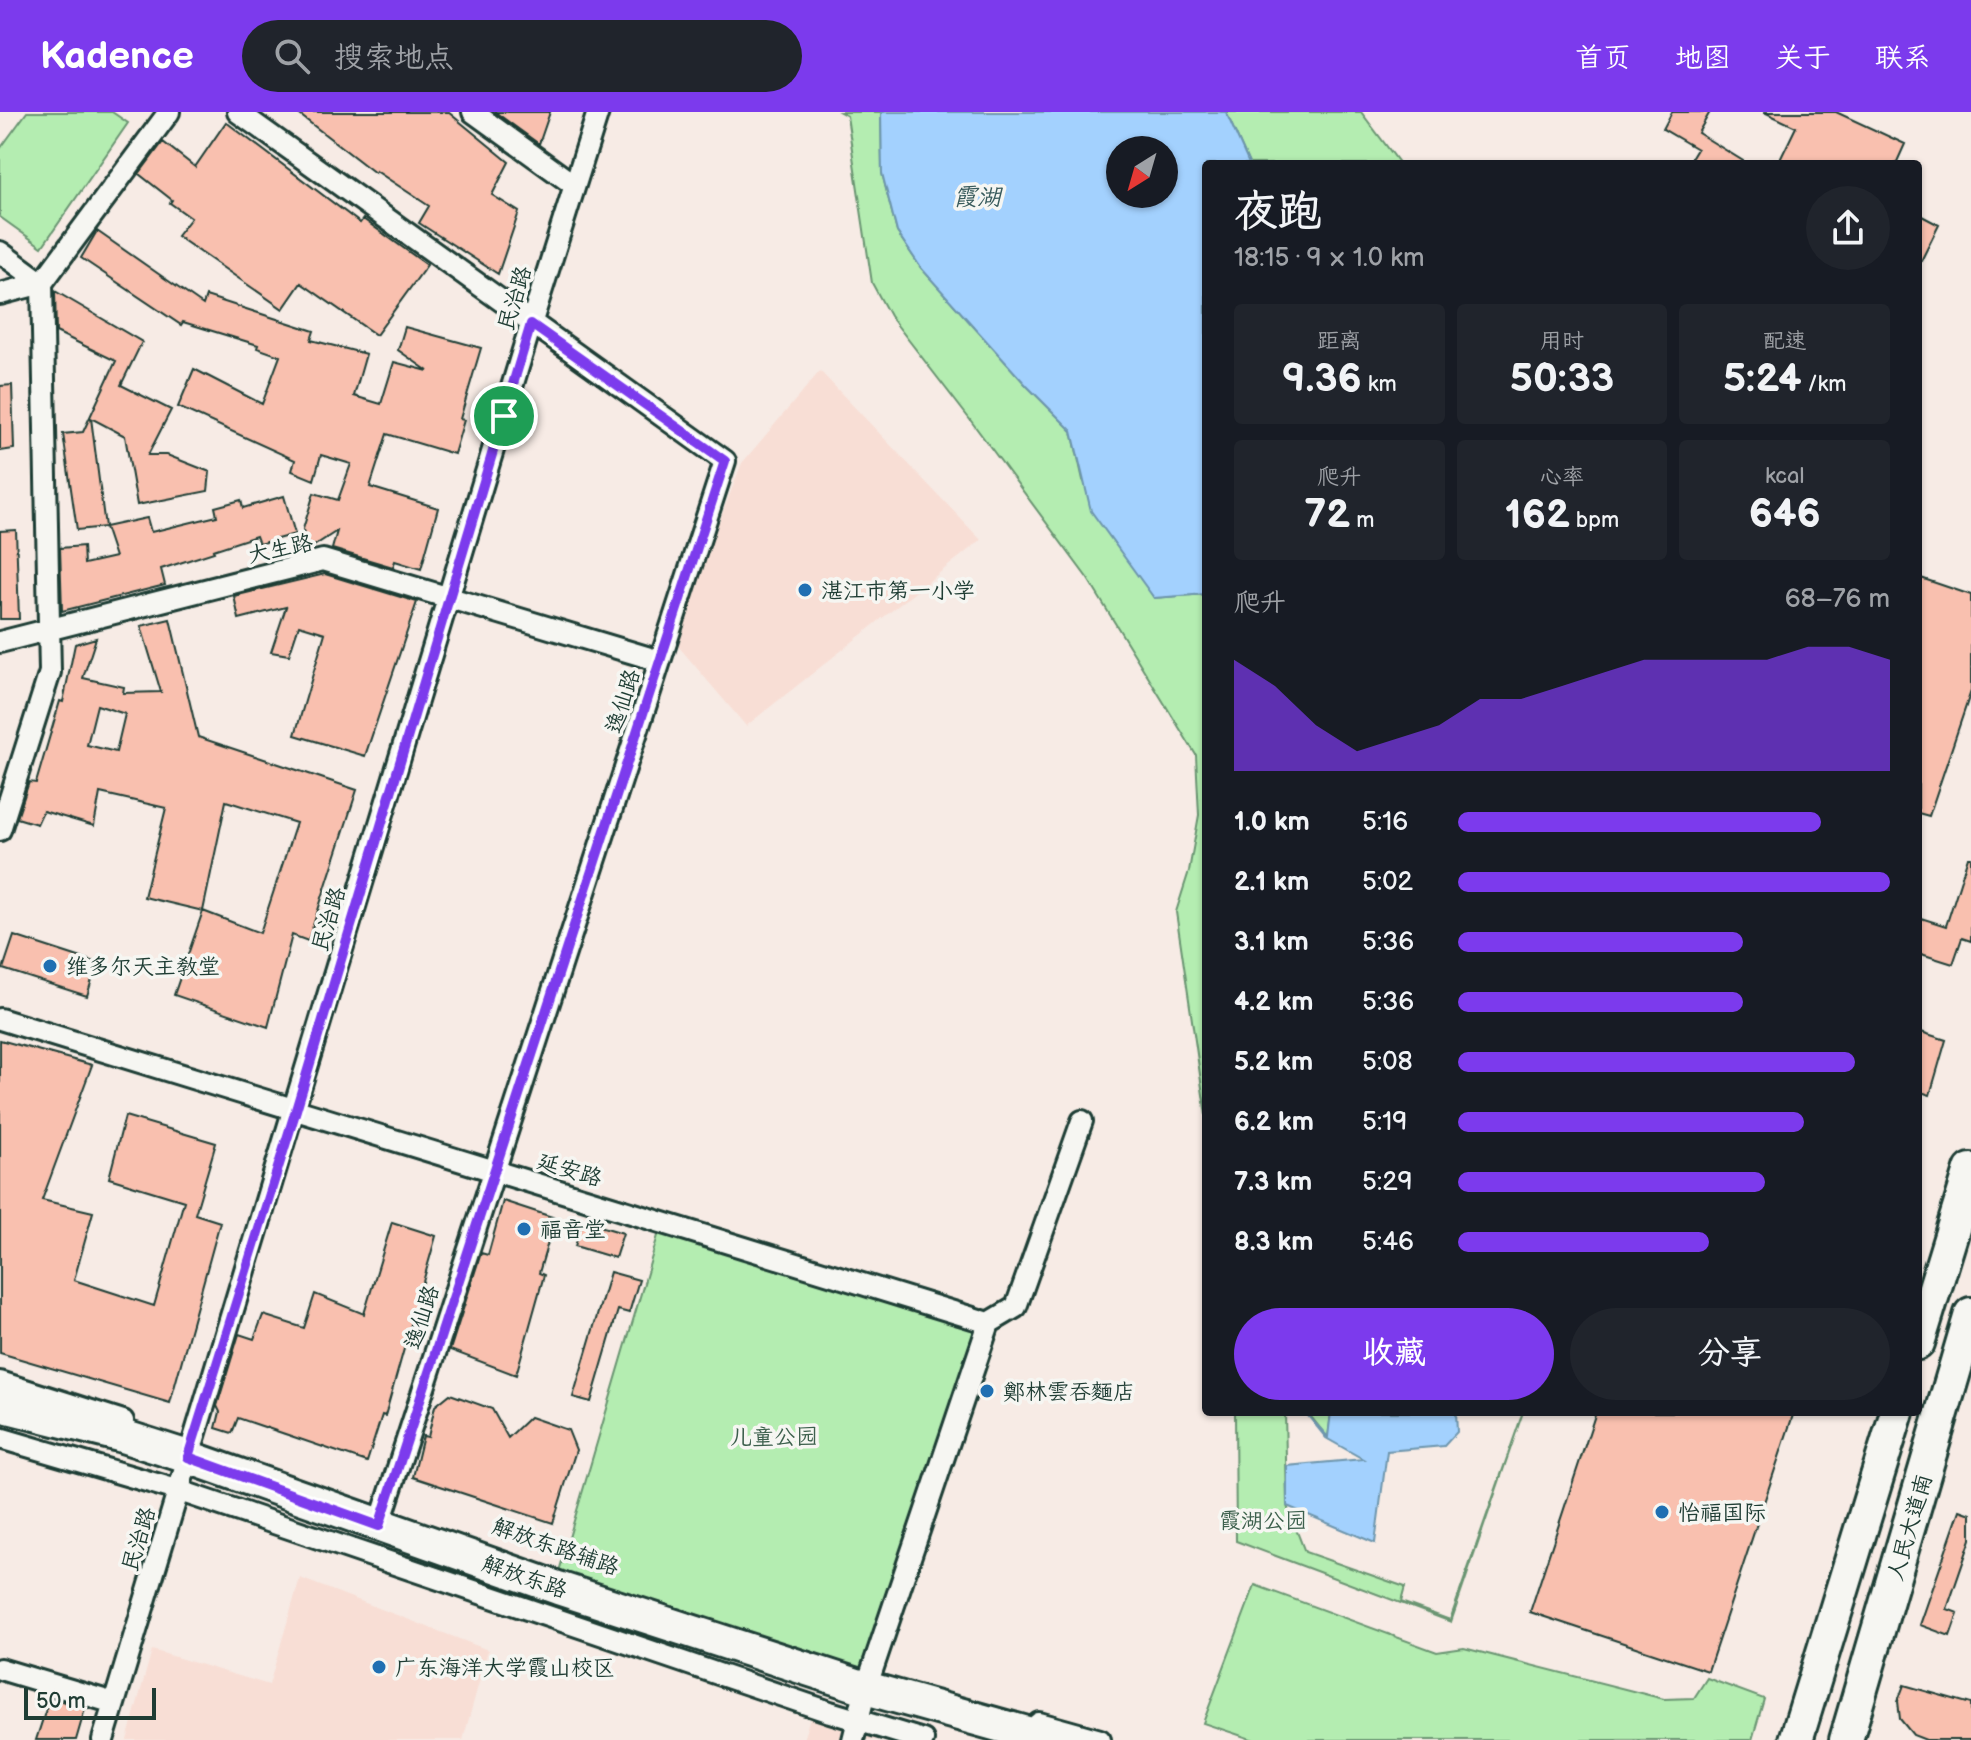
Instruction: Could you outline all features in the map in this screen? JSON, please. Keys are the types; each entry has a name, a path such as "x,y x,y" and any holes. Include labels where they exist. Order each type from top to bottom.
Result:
{"main road":[{"path":"1922,1330 1971,1170"},
{"name":"人民大道南","path":"1846,1740 1971,1314"},
{"name":"解放东路","path":"0,1405 119,1435 183,1472 379,1526 863,1704 1052,1740"},
{"name":"人民大道南","path":"1796,1740 1896,1416"},
{"name":"解放东路","path":"0,1417 116,1447 863,1704 988,1740"}],"street":[{"path":"0,830 50,672 42,283 169,112"},
{"name":"逸仙路","path":"238,112 725,461 379,1526"},
{"path":"473,112 574,185"},
{"name":"民治路","path":"103,1740 296,1110 531,324 598,112"},
{"path":"0,252 42,283"},
{"path":"0,294 42,283"},
{"name":"大生路","path":"0,642 323,560 660,661"},
{"name":"延安路","path":"0,1019 989,1323"},
{"path":"853,1740 989,1323 1016,1307 1082,1121"},
{"name":"解放东路辅路","path":"0,1382 160,1433 800,1657 1100,1740"},
{"path":"0,1438 183,1472"},
{"path":"0,1669 114,1703"},
{"path":"863,1704 923,1740"}],"shaded area":[{"name":"湛江市第一小学","path":"820,371 981,540 746,726 673,640 742,463"},
{"name":"广东海洋大学霞山校区","path":"300,1578 488,1650 463,1740 127,1740 152,1650 269,1685"},
{"path":"812,1711 886,1729 885,1740 803,1740"}],"green space":[{"path":"27,112 112,112 128,123 42,247 0,217 0,149"},
{"path":"840,112 881,112 882,173 897,232 921,268 1027,386 1072,431 1083,480 1154,598 1202,594 1202,1088 1176,912 1189,871 1199,815 1196,755 1088,579 890,316 872,283 847,116"},
{"path":"1226,112 1361,112 1397,160 1247,160"},
{"name":"儿童公园","path":"662,1222 989,1323 866,1688 558,1575"},
{"name":"霞湖公园","path":"1235,1416 1285,1416 1287,1506 1305,1552 1405,1587 1401,1602 1450,1620 1522,1416 1451,1622 1236,1541"},
{"path":"1310,1416 1331,1416 1328,1438"},
{"path":"1255,1585 1437,1652 1464,1648 1664,1699 1694,1698 1707,1678 1764,1699 1752,1740 1254,1740 1203,1723"}],"water":[{"name":"霞湖","path":"881,112 1226,112 1247,160 1202,160 1202,594 1154,598 1091,511 1072,431 1027,386 921,268 897,232 882,173"},
{"path":"1308,1416 1328,1437 1331,1416 1456,1416 1457,1432 1444,1446 1387,1451 1375,1543 1287,1506 1287,1466 1363,1459 1326,1438"}],"building":[{"path":"296,112 448,112 509,162 492,195 519,212 498,274 419,223 429,206 375,173"},
{"path":"495,112 550,112 539,144"},
{"path":"1672,112 1710,112 1698,133 1742,160 1690,160 1697,149 1663,129"},
{"path":"1764,112 1836,112 1905,144 1898,160 1780,160 1796,127"},
{"path":"226,122 360,223 363,219 427,265 376,335 301,283 283,309 177,236 191,218 139,174 163,142 195,167"},
{"path":"1922,216 1939,225 1922,259"},
{"path":"97,231 203,305 206,296 314,331 311,340 366,354 354,396 381,404 394,362 428,371 398,350 405,327 481,348 460,419 464,420 454,454 387,434 370,487 438,508 421,569 395,561 393,567 332,549 337,531 306,551 303,529 314,493 338,500 351,464 321,455 314,480 292,471 295,460 178,407 194,369 262,404 280,356 257,348 258,345 183,322 181,325 81,258"},
{"path":"55,291 142,342 121,385 171,410 148,455 167,455 210,472 208,491 137,505 125,436 91,418 105,527 77,530 63,434 83,432 116,361 56,332"},
{"path":"12,385 14,449 0,451 0,386"},
{"path":"284,496 295,534 259,544 256,536 213,550 161,569 165,585 62,611 60,548 83,546 84,564 115,557 105,527 147,518 151,532 217,516 215,507 241,500 243,508"},
{"path":"16,530 19,619 0,619 0,531"},
{"path":"325,574 417,602 365,756 295,735 325,633 299,625 289,655 271,652 286,607 239,619 234,596"},
{"path":"1922,578 1971,595 1971,691 1929,816 1922,814"},
{"path":"170,619 198,737 357,790 308,941 292,935 268,1027 174,995 203,911 144,897 166,808 100,793 94,826 43,811 37,824 17,818 29,782 36,783 60,701 63,702 75,644 96,638 83,678 124,687 123,693 161,692 141,626","holes":["97,705 125,714 116,752 87,745","226,801 296,823 260,933 203,911"]},
{"path":"1968,857 1971,857 1971,941 1962,938 1953,964 1922,954 1922,918 1946,926"},
{"name":"维多尔天主教堂","path":"14,936 97,963 87,996 3,969"},
{"path":"1922,1032 1946,1040 1930,1095 1922,1092"},
{"path":"0,1040 92,1065 42,1200 93,1212 74,1280 154,1306 184,1201 109,1178 125,1116 216,1143 195,1214 220,1222 170,1403 0,1353"},
{"path":"503,1201 555,1218 539,1273 544,1275 516,1375 450,1350 481,1253 488,1255"},
{"path":"583,1221 623,1233 615,1258 575,1246"},
{"path":"392,1222 436,1236 385,1416 382,1415 367,1462 238,1418 232,1433 216,1428 220,1412 217,1406 239,1334 254,1339 263,1315 304,1328 315,1294 364,1314"},
{"path":"610,1272 639,1280 629,1313 618,1310 591,1402 573,1397"},
{"path":"450,1394 492,1409 508,1438 530,1417 568,1430 576,1450 553,1523 413,1477 423,1436 428,1437 435,1406"},
{"name":"怡福国际","path":"1595,1416 1793,1416 1708,1671 1530,1612"},
{"path":"1960,1510 1971,1514 1971,1539 1947,1609 1958,1613 1950,1636 1920,1625"},
{"path":"1904,1685 1971,1704 1971,1740 1926,1740 1913,1735 1900,1719 1898,1701"},
{"path":"50,1697 85,1709 76,1740 36,1740"}],"place":[{"name":"湛江市第一小学","path":"805,590"},
{"name":"维多尔天主教堂","path":"50,966"},
{"name":"福音堂","path":"524,1229"},
{"name":"鄭林雲吞麵店","path":"987,1391"},
{"name":"怡福国际","path":"1662,1512"},
{"name":"广东海洋大学霞山校区","path":"379,1667"}],"route":[{"path":"531,324 725,461 379,1526 188,1457 296,1110 504,416 531,324"}]}
